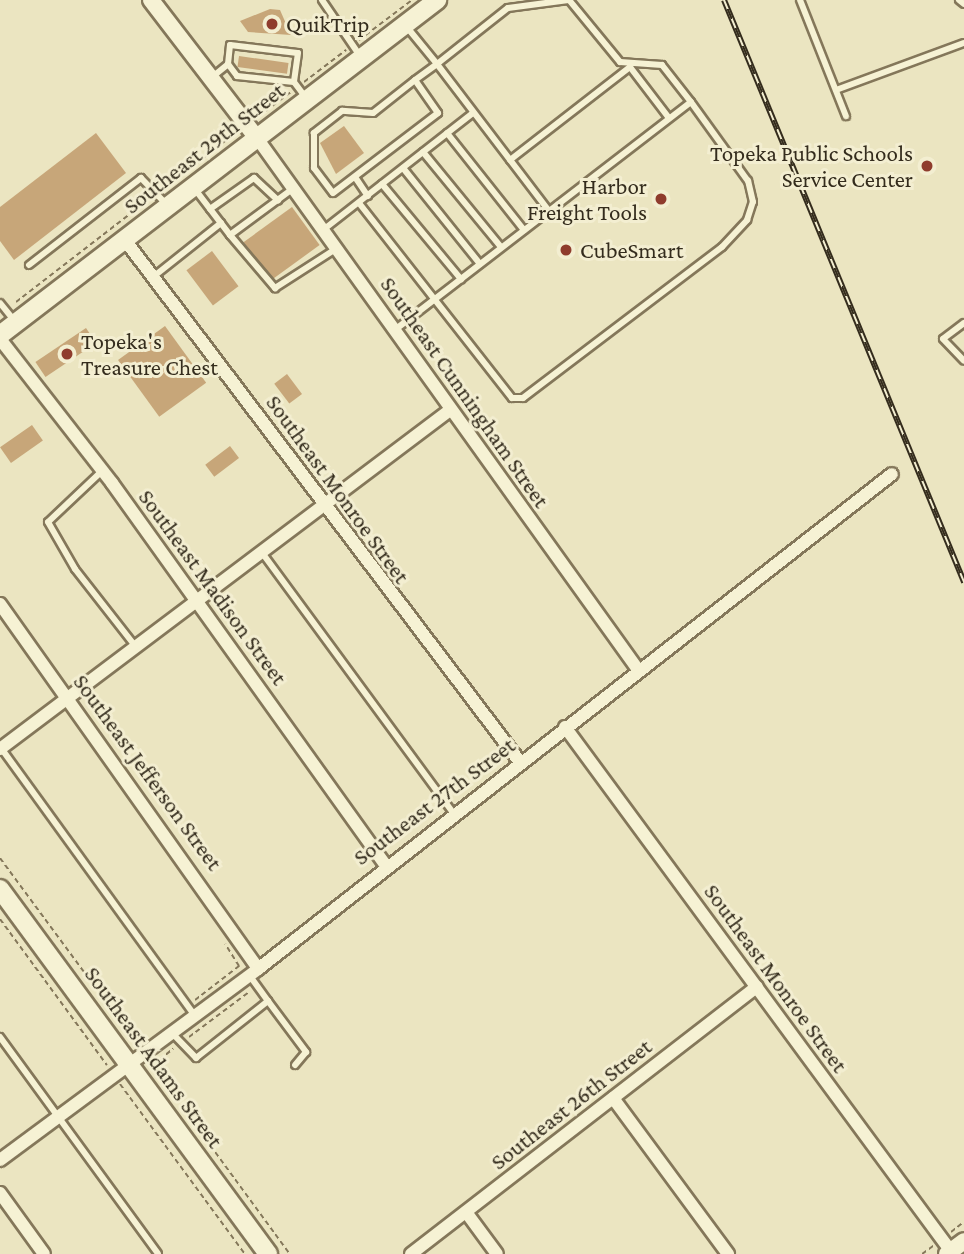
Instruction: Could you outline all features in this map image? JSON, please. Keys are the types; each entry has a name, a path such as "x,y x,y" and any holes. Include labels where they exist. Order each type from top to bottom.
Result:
{"main road":[{"name":"Southeast 29th Street","path":"0,337 437,0"},
{"name":"Southeast Adams Street","path":"0,889 268,1254"}],"street":[{"path":"151,0 257,138"},
{"name":"Southeast Cunningham Street","path":"257,138 291,190 396,329 450,410 639,671"},
{"name":"Southeast Monroe Street","path":"125,240 520,762"},
{"name":"Southeast Madison Street","path":"0,337 199,603 385,865"},
{"path":"1,749 199,603 450,410"},
{"name":"Southeast 27th Street","path":"0,1160 113,1074 176,1038 193,1009 255,976 385,865 892,474"},
{"name":"Southeast Jefferson Street","path":"0,604 69,699 255,976"},
{"name":"Southeast Monroe Street","path":"565,727 950,1253"},
{"name":"Southeast 26th Street","path":"411,1254 757,987"},
{"path":"613,1097 728,1254"},
{"path":"0,1193 44,1254"},
{"path":"466,1212 497,1254"},
{"path":"950,1253 964,1241"}],"lane":[{"path":"322,0 362,58"},
{"path":"501,0 508,8"},
{"path":"415,80 438,113 333,193 314,168 314,132 342,111 373,113 415,80 437,64 508,8 568,0 630,67 669,118"},
{"path":"800,0 846,117"},
{"path":"959,0 964,4"},
{"path":"405,25 549,211"},
{"path":"836,90 964,43"},
{"path":"294,82 237,76 228,64 230,45 298,53 294,82 307,100"},
{"path":"210,79 228,64"},
{"path":"359,203 512,398 523,398 722,247 747,220 753,202 748,181 662,65 630,67 510,160"},
{"path":"396,329 691,102"},
{"path":"323,230 473,113"},
{"path":"447,133 524,230"},
{"path":"423,152 501,247"},
{"path":"403,168 480,264"},
{"path":"355,177 368,196"},
{"path":"29,265 141,178 169,206"},
{"path":"210,209 254,178 278,200"},
{"path":"382,184 461,279"},
{"path":"193,187 275,288 337,248"},
{"path":"230,235 291,190"},
{"path":"153,276 221,223"},
{"path":"0,303 16,323"},
{"path":"964,323 943,339 964,361"},
{"path":"102,471 48,522 75,569 137,648"},
{"path":"263,554 453,813"},
{"path":"1,749 193,1009"},
{"path":"255,976 268,1001 306,1052 295,1065"},
{"path":"176,1038 196,1058 268,1001"},
{"path":"0,1037 158,1254"}],"path":[{"path":"16,302 152,197"},
{"path":"0,919 245,1254"},
{"path":"193,1009 239,966 224,943"},
{"path":"152,1065 176,1038 255,976"}],"building":[{"name":"QuikTrip","path":"270,9 280,10 291,35 248,32 240,21"},
{"name":"QuikTrip","path":"239,56 289,63 287,74 237,67"},
{"path":"344,126 364,153 336,174 320,143"},
{"path":"96,133 126,173 14,260 0,241 0,207"},
{"path":"292,207 320,245 271,280 243,242"},
{"path":"212,251 238,286 213,305 186,270"},
{"path":"165,326 206,383 159,417 118,360"},
{"name":"Topeka's Treasure Chest","path":"86,328 96,343 45,377 35,362"},
{"path":"287,374 302,394 289,404 274,384"},
{"path":"32,425 43,441 11,463 0,447"},
{"path":"230,446 239,458 214,477 205,465"}],"railway":[{"path":"724,0 964,582"}],"place":[{"name":"QuikTrip","path":"272,24"},
{"name":"Topeka Public Schools Service Center","path":"927,166"},
{"name":"Harbor Freight Tools","path":"661,199"},
{"name":"CubeSmart","path":"566,250"},
{"name":"Topeka's Treasure Chest","path":"67,354"}]}
